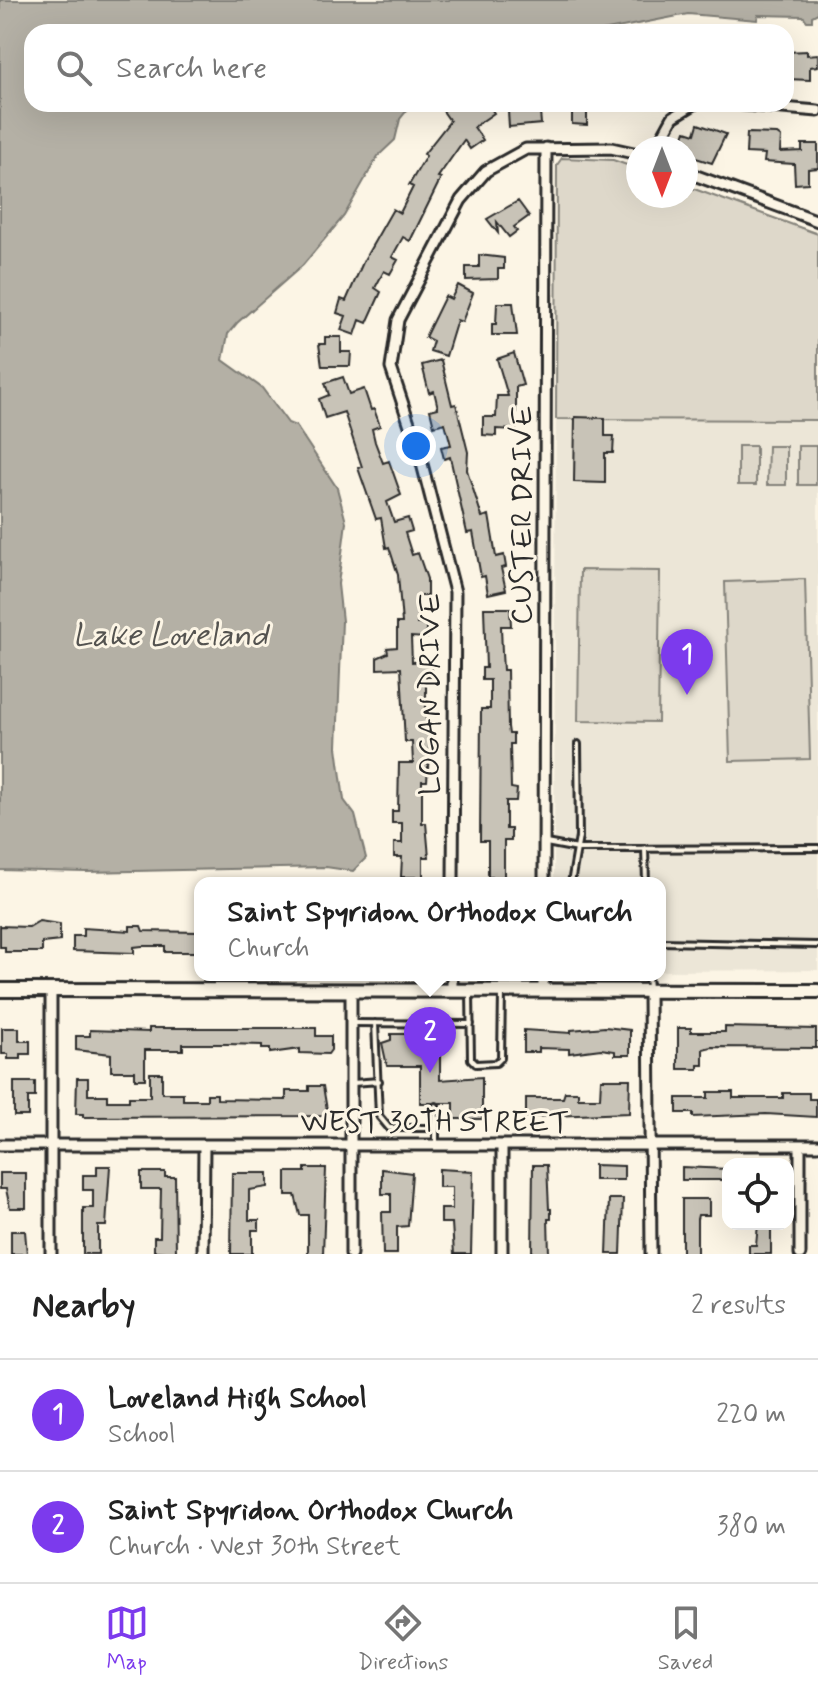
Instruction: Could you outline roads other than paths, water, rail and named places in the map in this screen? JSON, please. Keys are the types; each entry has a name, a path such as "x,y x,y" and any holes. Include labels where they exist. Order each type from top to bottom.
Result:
{"main road":[{"path":"0,990 818,991"}],"street":[{"path":"794,109 818,111"},
{"path":"663,136 673,117 681,112"},
{"name":"LOGAN DRIVE","path":"453,877 455,592 420,456 391,368 393,339 400,314 472,183 515,152 546,148 611,148 626,151"},
{"name":"CUSTER DRIVE","path":"544,877 546,148"},
{"path":"698,176 818,221"},
{"path":"452,981 452,990"},
{"path":"543,981 543,990"},
{"path":"51,990 51,1254"},
{"path":"351,990 351,1254"},
{"path":"649,990 651,1254"},
{"name":"WEST 30TH STREET","path":"0,1145 818,1145"},
{"path":"203,1254 204,1145"},
{"path":"502,1145 502,1254"},
{"path":"800,1145 800,1254"}],"lane":[{"path":"572,877 578,849 578,744"},
{"path":"544,843 578,849 818,848"},
{"path":"645,848 646,877"},
{"path":"666,942 818,945"},
{"path":"648,981 649,990"},
{"path":"470,990 471,1059 476,1064 496,1063 501,1058 502,990"},
{"path":"351,1023 471,1024"},
{"path":"375,1023 374,1069 379,1081 379,1116 389,1128 436,1128"},
{"path":"351,1083 379,1081"},
{"path":"436,1106 436,1145"}],"water":[{"name":"Lake Loveland","path":"0,0 818,0 818,13 812,16 812,21 807,21 803,16 758,15 757,20 688,14 637,24 24,24 24,112 406,112 400,119 395,140 378,156 344,216 303,265 237,323 228,334 223,360 262,388 288,423 296,426 337,488 346,522 338,584 342,621 337,747 344,800 355,815 366,858 353,871 326,867 86,872 0,870"}],"place":[{"name":"Loveland High School","path":"687,695"},
{"name":"Saint Spyridon Orthodox Church","path":"430,1073"}]}
